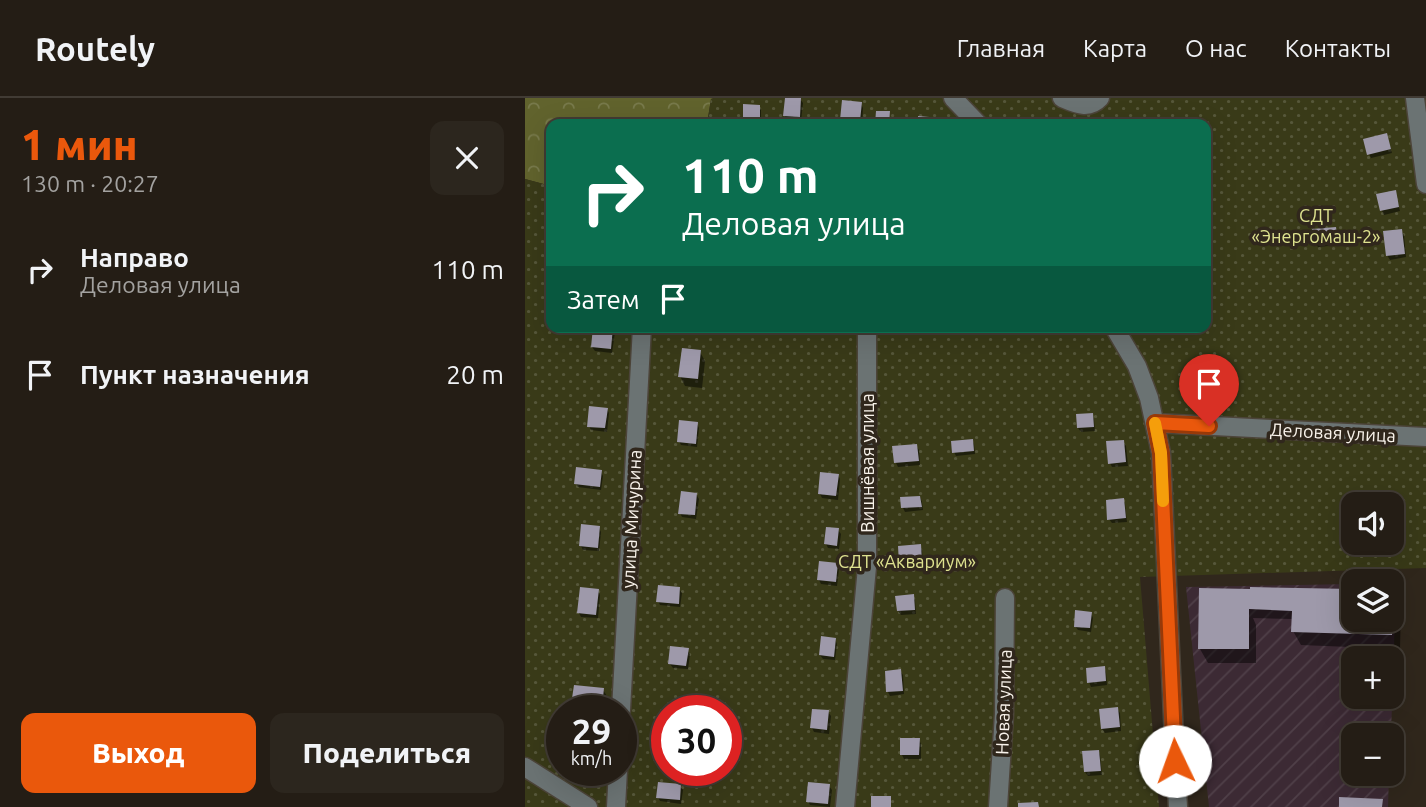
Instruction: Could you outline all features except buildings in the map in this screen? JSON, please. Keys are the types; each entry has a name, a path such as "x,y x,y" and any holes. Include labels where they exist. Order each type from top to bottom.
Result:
{"street":[{"path":"953,98 973,119"},
{"path":"1062,98 1084,105 1094,104 1100,98"},
{"path":"1415,98 1426,184"},
{"name":"улица Мичурина","path":"622,695 642,333"},
{"name":"Вишнёвая улица","path":"845,807 867,567 867,333"},
{"path":"1118,333 1137,366 1149,398 1161,453 1178,807"},
{"name":"Деловая улица","path":"1155,423 1426,437"},
{"name":"Новая улица","path":"999,807 1004,715 1005,598"},
{"path":"525,767 588,807"},
{"path":"616,807 617,786"}],"shaded area":[{"path":"1341,584 1341,632 1394,632 1394,646 1341,646 1341,709 1392,709 1391,723 1341,723 1341,786 1389,786 1388,807 1209,807 1186,587"}],"green space":[{"path":"525,98 714,98 711,99 708,119 546,119 546,185 525,179"},
{"name":"СДТ «Аквариум»","path":"714,98 1426,98 1426,568 1140,577 1159,807 525,807 525,179 546,185 546,333 1211,333 1211,119 708,119 711,99"}],"slow traffic":[{"path":"1155,423 1161,453 1163,501"}],"route":[{"path":"1175,761 1161,453 1155,423 1209,426"}],"park label":[{"name":"СДТ «Энергомаш-2»","path":"1316,225"}]}
